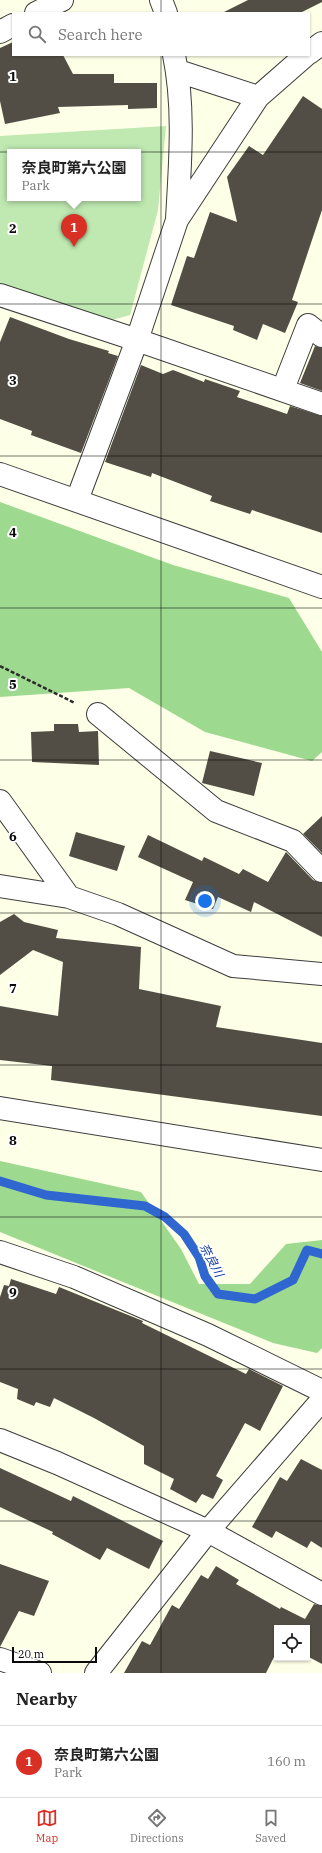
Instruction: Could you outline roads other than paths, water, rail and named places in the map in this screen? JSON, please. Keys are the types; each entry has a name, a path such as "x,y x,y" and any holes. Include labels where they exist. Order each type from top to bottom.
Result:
{"street":[{"path":"38,12 62,0"},
{"path":"161,0 166,12"},
{"path":"0,32 12,26"},
{"path":"310,52 322,43"},
{"path":"77,500 137,340 177,220 258,97 305,56"},
{"path":"177,220 181,134 176,63 258,97"},
{"path":"0,295 283,389 322,404"},
{"path":"283,389 308,325 322,336"},
{"path":"0,474 322,586"},
{"path":"98,714 216,811 293,840 322,871"},
{"path":"0,801 69,897"},
{"path":"0,886 69,897 118,914 233,966 322,974"},
{"path":"0,1108 322,1160"},
{"path":"0,1252 81,1280 208,1335 322,1391"},
{"path":"96,1673 208,1531 322,1400"},
{"path":"0,1440 57,1463 208,1531 322,1594"},
{"path":"0,1659 40,1673"}],"waterway":[{"name":"奈良川","path":"0,1181 46,1195 145,1206 165,1217 184,1234 199,1257 205,1276 218,1294 255,1299 293,1280 307,1250 322,1254"}],"place":[{"name":"奈良町第六公園","path":"74,247"}]}
